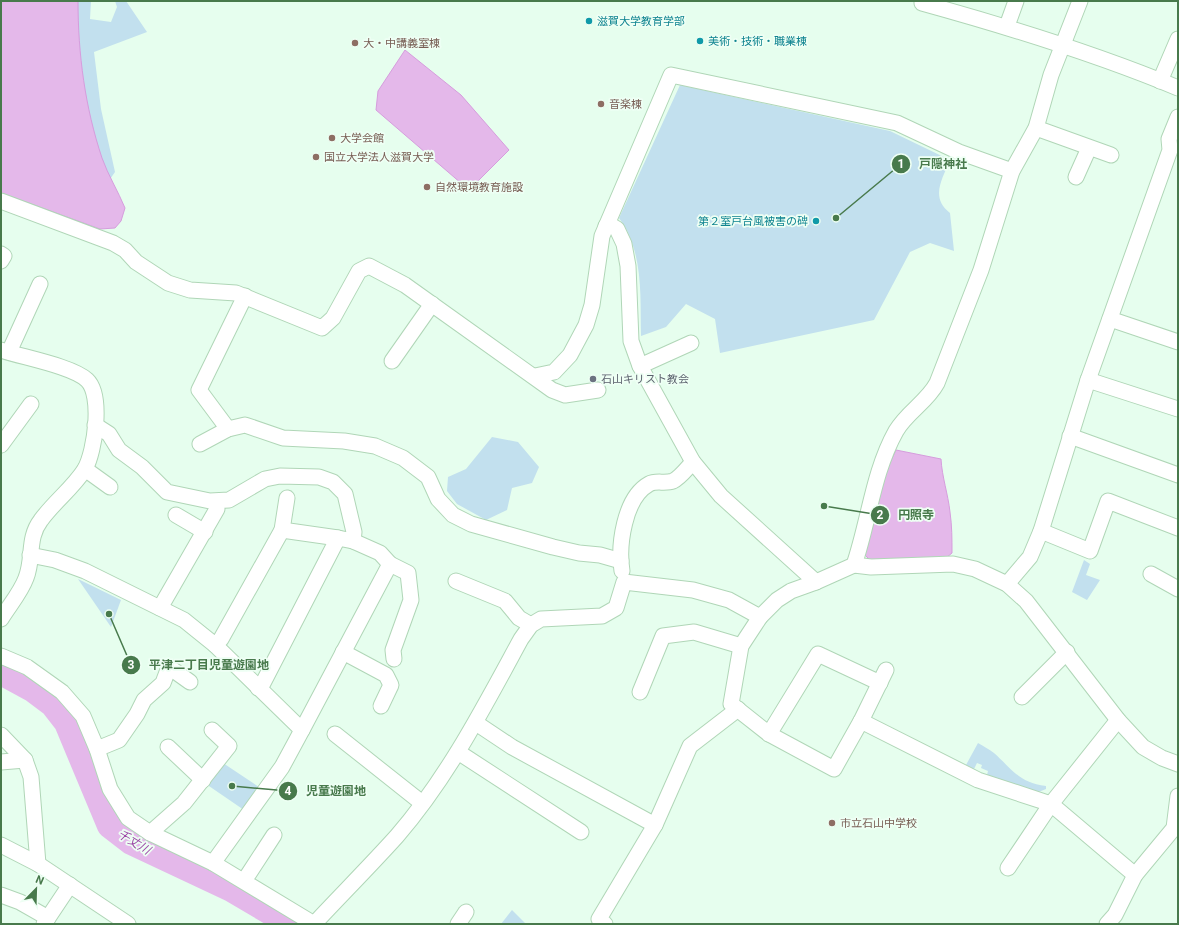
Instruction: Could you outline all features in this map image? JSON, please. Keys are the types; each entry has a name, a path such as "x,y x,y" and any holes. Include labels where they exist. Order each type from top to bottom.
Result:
{"street":[{"path":"1007,26 1016,1"},
{"path":"854,564 879,471 896,431 907,416 931,394 938,383 981,270 1012,170 1036,128 1051,75 1080,1"},
{"path":"922,3 1007,26 1063,44 1178,88"},
{"path":"1160,81 1178,39"},
{"path":"535,376 554,372 570,355 586,325 592,305 602,236 671,75 897,123 959,152 1012,170"},
{"path":"1007,584 1030,557 1040,531 1088,380 1170,150 1170,139 1178,117"},
{"path":"1036,128 1111,155"},
{"path":"1076,177 1089,148"},
{"path":"1,201 113,243 124,250 136,262 168,283 190,290 236,293 322,328 333,318 359,271 369,266 405,285 535,376 552,390 565,395 598,390"},
{"path":"606,226 612,226 618,229 624,244 628,266 631,341 640,366 693,462 721,496 816,582"},
{"path":"1,254 4,256 1,261"},
{"path":"1,619 26,577 32,538 40,520 85,469 92,450 97,409 95,393 86,380 70,371 5,351 40,284"},
{"path":"228,429 199,390 245,296"},
{"path":"392,361 432,304"},
{"path":"1110,319 1177,337"},
{"path":"640,366 691,343"},
{"path":"1088,380 1178,409"},
{"path":"1,445 31,404"},
{"path":"95,425 109,434 119,450 142,467 167,492 210,501 229,500 265,479 280,476 319,477 333,482 345,494 354,532 346,540 263,683 258,688"},
{"path":"200,444 228,429 245,425 283,438 344,441 375,446 403,458 428,477 438,499 453,515 471,524 553,547 579,553 600,555 621,561"},
{"path":"1070,436 1178,475"},
{"path":"1,656 27,667 62,692 83,716 97,749 110,789 128,818 150,833 213,862 314,924 398,835 422,803 458,752 476,723 521,639 531,626 540,618 602,616 616,608 624,582 621,561 624,523 632,503 640,490 650,482 673,481 693,462"},
{"path":"85,469 110,487"},
{"path":"216,645 221,639 282,530 287,498"},
{"path":"1040,531 1090,551 1108,500 1177,523"},
{"path":"160,608 218,509"},
{"path":"176,515 205,532"},
{"path":"282,530 346,540 380,553 390,564 408,573 411,600 393,650 394,659"},
{"path":"30,555 55,560 85,571 184,620 216,645 302,730"},
{"path":"213,862 282,767 390,564"},
{"path":"769,734 818,654 883,676 861,721 834,769 769,734 731,704 741,646 760,617 777,600 786,594 854,564 871,567 953,564 975,568 1007,584 1026,601 1067,652 1118,720 1143,746 1162,758 1178,764"},
{"path":"1152,574 1178,590"},
{"path":"456,581 505,601 518,618 531,626"},
{"path":"624,582 693,590 729,600 760,617"},
{"path":"640,692 663,636 694,632 741,646"},
{"path":"343,652 386,675 391,685 381,706"},
{"path":"1022,697 1067,652"},
{"path":"97,749 119,740 137,714 144,700 163,683 169,666 190,682"},
{"path":"605,924 599,919 655,825 690,746 738,709"},
{"path":"1008,868 1051,804 1118,720"},
{"path":"861,721 978,780 1051,804 1136,876"},
{"path":"476,723 512,748 655,825"},
{"path":"150,833 184,803 229,746 212,730"},
{"path":"335,734 422,803"},
{"path":"1,735 25,760 31,777 38,864"},
{"path":"168,747 203,780"},
{"path":"458,752 581,832"},
{"path":"1,762 25,760"},
{"path":"1107,924 1115,915 1136,876 1174,828 1178,796"},
{"path":"244,881 274,835"},
{"path":"1,845 38,864 128,924"},
{"path":"1,895 20,902 46,921 70,885"}],"shaded area":[{"path":"1,1 78,1 81,61 91,119 104,164 125,208 121,221 115,228 100,229 1,193"},
{"path":"65,1 91,1 90,19 111,22 117,7 115,1 126,1 147,32 94,52 101,109 115,172 106,185 79,110"},
{"path":"405,50 461,95 509,150 469,190 376,110 378,91"},
{"path":"680,85 890,131 950,160 941,181 939,194 940,201 950,213 954,251 930,243 910,252 874,320 720,353 715,319 686,304 666,327 641,336 640,290 637,260 627,231 619,218"},
{"path":"492,437 518,442 539,467 532,483 512,488 507,510 486,520 457,504 447,491 448,477 466,469"},
{"path":"896,450 941,459 952,527 952,553 946,558 871,561 865,555 886,471"},
{"path":"1084,560 1090,564 1086,575 1100,580 1087,600 1072,592"},
{"path":"78,579 121,600 111,627"},
{"path":"978,743 994,753 1011,770 1022,778 1029,782 1046,786 1046,789 1036,793 987,775 988,771 981,768 982,765 977,763 974,769 966,765"},
{"path":"223,763 259,787 244,810 206,784"},
{"path":"512,910 526,924 501,924"}],"waterway":[{"name":"千丈川","path":"1,673 32,690 52,705 66,723 109,826 131,843 231,890 289,924"}],"place":[{"name":"滋賀大学教育学部","path":"589,21"},
{"name":"美術・技術・職業棟","path":"700,41"},
{"name":"大・中講義室棟","path":"355,43"},
{"name":"音楽棟","path":"601,104"},
{"name":"大学会館","path":"332,138"},
{"name":"国立大学法人滋賀大学","path":"316,157"},
{"name":"自然環境教育施設","path":"427,187"},
{"name":"戸隠神社","path":"836,218"},
{"name":"第２室戸台風被害の碑","path":"816,221"},
{"name":"石山キリスト教会","path":"593,379"},
{"name":"円照寺","path":"824,506"},
{"name":"平津二丁目児童遊園地","path":"109,614"},
{"name":"児童遊園地","path":"232,786"},
{"name":"市立石山中学校","path":"832,823"}]}
